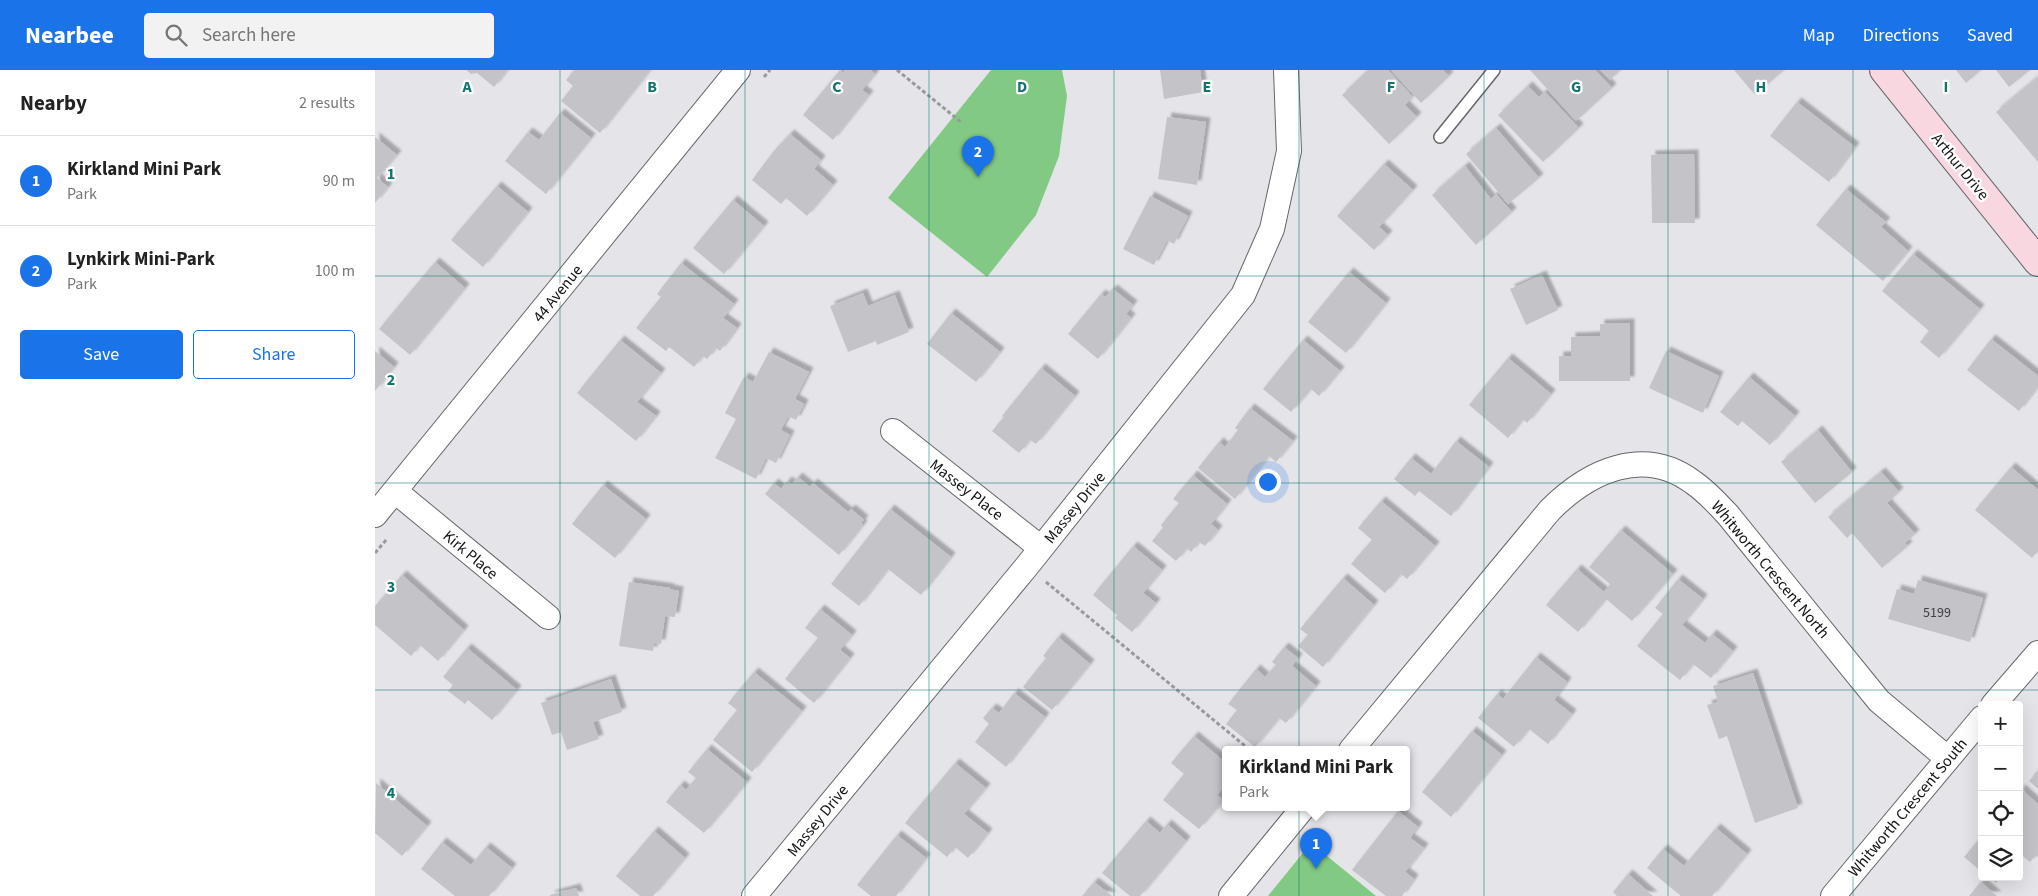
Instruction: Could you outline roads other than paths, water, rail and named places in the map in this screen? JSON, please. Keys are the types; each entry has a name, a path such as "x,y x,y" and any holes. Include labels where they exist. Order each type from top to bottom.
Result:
{"main road":[{"name":"Arthur Drive","path":"1884,70 2038,262"}],"street":[{"name":"44 Avenue","path":"375,515 739,70"},
{"name":"Massey Drive","path":"755,896 1034,557 1243,295 1272,229 1289,151 1286,70"},
{"name":"Massey Place","path":"893,431 1034,557"},
{"name":"Whitworth Crescent North","path":"1354,746 1550,510 1565,495 1584,481 1621,466 1639,464 1677,472 1710,495 1879,701 1947,758"},
{"name":"Kirk Place","path":"395,491 548,617"},
{"path":"1996,701 2038,653"},
{"name":"Whitworth Crescent South","path":"1833,896 1978,723"},
{"path":"1231,896 1301,811"}],"lane":[{"path":"1440,137 1495,70"}],"place":[{"name":"Lynkirk Mini-Park","path":"978,177"},
{"name":"Kirkland Mini Park","path":"1316,869"}]}
